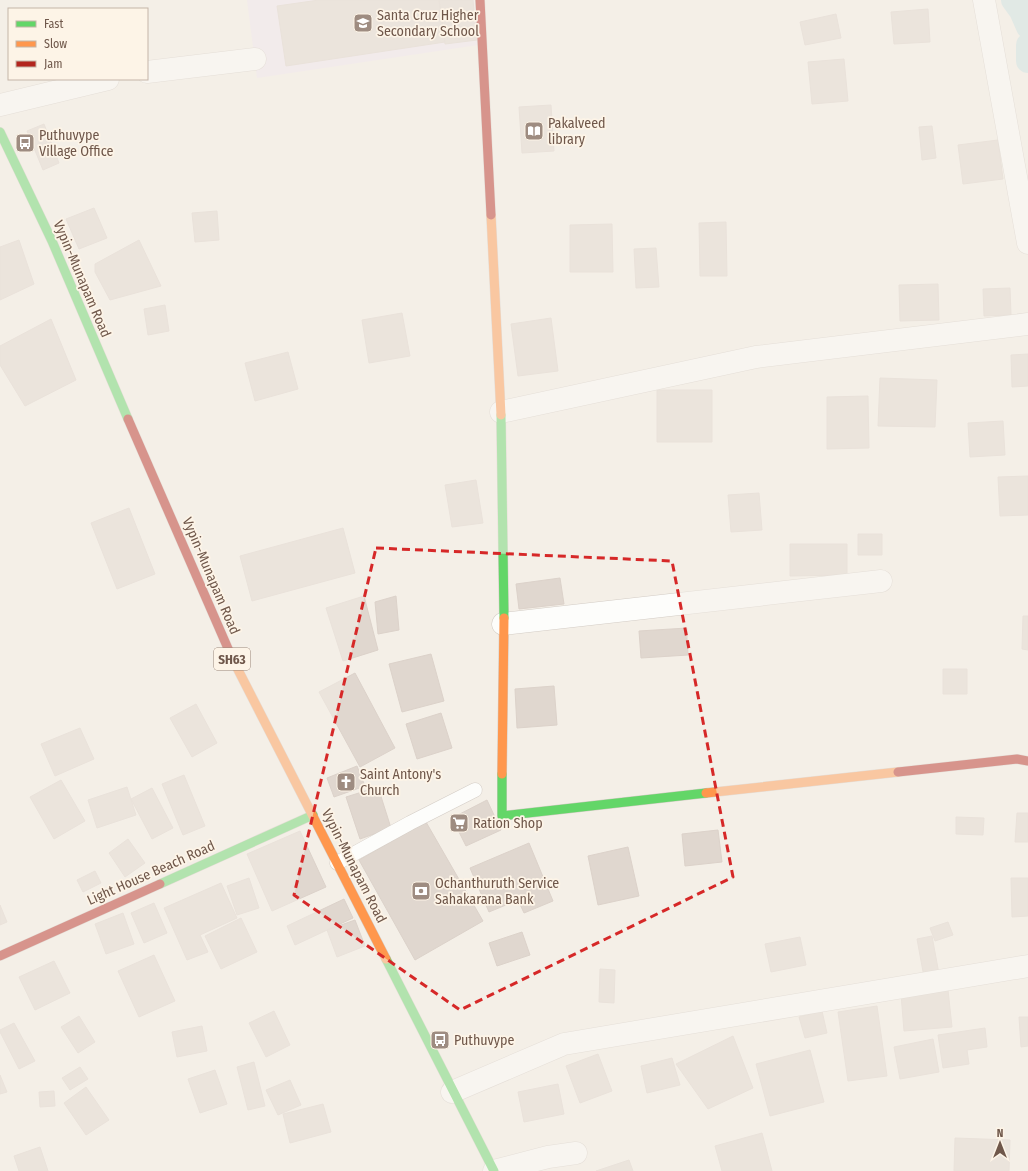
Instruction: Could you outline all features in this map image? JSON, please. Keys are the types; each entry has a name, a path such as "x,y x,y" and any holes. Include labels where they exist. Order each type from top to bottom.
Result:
{"main road":[{"path":"480,0 501,412 504,596 502,816 1009,760 1028,761"},
{"name":"Vypin-Munapam Road","path":"0,132 52,241 216,628 245,687 313,815 452,1092 494,1171"},
{"name":"Light House Beach Road","path":"0,956 313,815"}],"street":[{"path":"984,0 1028,242"},
{"path":"148,72 255,59"},
{"path":"0,105 104,80"},
{"path":"501,412 756,357 1028,324"},
{"path":"503,624 881,581"},
{"path":"452,1092 564,1044 1028,966"},
{"path":"494,1171 548,1157 576,1153"}],"lane":[{"path":"337,864 410,823 475,790"}],"highlighted area":[{"path":"376,548 672,561 733,877 460,1010 294,895"}],"shaded area":[{"name":"Santa Cruz Higher Secondary School","path":"247,0 474,0 478,45 257,78"}],"building":[{"name":"Santa Cruz Higher Secondary School","path":"319,0 439,0 445,42 286,66 277,6"},
{"path":"439,0 473,0 477,40 445,44"},
{"path":"928,9 930,42 894,44 891,12"},
{"path":"836,14 841,38 805,45 800,22"},
{"path":"844,59 848,101 812,104 808,62"},
{"path":"551,105 554,151 522,153 519,107"},
{"path":"44,124 59,163 43,170 27,131"},
{"path":"932,126 936,158 922,160 919,127"},
{"path":"998,140 1003,179 963,184 958,145"},
{"path":"94,208 107,238 79,249 66,219"},
{"path":"217,211 219,240 195,242 192,213"},
{"path":"726,222 727,276 700,276 699,223"},
{"path":"612,224 613,272 570,272 570,225"},
{"path":"19,240 34,284 0,300 0,247"},
{"path":"139,240 161,286 110,300 95,272 95,264"},
{"path":"656,248 659,287 636,288 634,249"},
{"path":"938,284 939,320 900,321 899,285"},
{"path":"1010,288 1011,315 984,316 983,289"},
{"path":"165,305 169,331 148,335 144,309"},
{"path":"402,313 410,356 369,363 362,320"},
{"path":"551,318 558,371 518,376 511,324"},
{"path":"51,319 76,380 25,406 0,365 0,346"},
{"path":"288,352 298,389 255,401 245,363"},
{"path":"1028,354 1028,386 1012,387 1011,355"},
{"path":"880,378 937,380 935,427 878,426"},
{"path":"657,390 712,390 712,442 657,442"},
{"path":"868,396 869,448 827,449 827,397"},
{"path":"1003,421 1005,455 970,457 968,423"},
{"path":"1028,476 1028,515 1000,516 998,477"},
{"path":"476,480 483,523 452,527 445,485"},
{"path":"759,493 762,530 731,532 728,495"},
{"path":"129,508 155,574 117,589 91,523"},
{"path":"343,528 355,573 252,601 240,556"},
{"path":"858,534 882,534 882,555 858,555"},
{"path":"790,544 847,544 847,575 790,576"},
{"path":"560,578 564,604 519,609 516,584"},
{"path":"364,596 378,650 343,661 326,608"},
{"path":"396,596 399,630 378,634 375,602"},
{"path":"1023,616 1028,616 1028,650 1022,649"},
{"path":"687,628 688,655 641,658 639,631"},
{"path":"431,654 444,701 402,712 389,664"},
{"path":"943,669 967,669 967,694 943,694"},
{"path":"355,673 395,748 360,767 319,692"},
{"path":"554,686 557,725 517,728 515,689"},
{"path":"196,704 217,743 192,757 170,718"},
{"path":"441,713 452,748 417,759 406,724"},
{"path":"80,728 94,759 55,776 41,744"},
{"name":"Saint Antony's Church","path":"357,766 365,786 334,797 327,778"},
{"path":"184,775 205,826 183,835 162,784"},
{"path":"61,780 85,821 54,839 30,797"},
{"path":"127,787 136,815 97,828 88,800"},
{"path":"378,787 391,828 360,839 346,797"},
{"path":"152,788 173,828 152,839 131,799"},
{"path":"487,800 501,830 466,846 452,818"},
{"path":"1017,813 1028,813 1028,842 1015,842"},
{"path":"956,817 984,818 983,835 956,834"},
{"name":"Ochanthuruth Service Sahakarana Bank","path":"426,822 483,921 415,960 359,860"},
{"path":"718,830 722,862 685,866 682,834"},
{"path":"300,831 326,887 272,911 247,854"},
{"path":"128,839 145,863 125,877 109,853"},
{"path":"529,843 553,901 524,913 518,900 489,912 470,868"},
{"path":"628,847 639,896 598,905 588,856"},
{"path":"95,871 101,883 83,892 77,880"},
{"path":"249,878 259,908 237,915 227,886"},
{"path":"1011,878 1028,878 1028,916 1012,917"},
{"path":"221,883 237,918 200,935 208,952 187,960 164,908"},
{"path":"344,899 353,918 295,945 287,926"},
{"path":"154,903 167,933 144,943 131,913"},
{"path":"0,905 7,922 0,925"},
{"path":"123,913 134,944 106,954 95,924"},
{"path":"241,918 257,952 221,969 205,936"},
{"path":"355,920 365,946 337,957 327,930"},
{"path":"948,922 953,935 935,941 930,928"},
{"path":"522,932 530,955 497,966 489,943"},
{"path":"932,936 939,974 924,977 917,939"},
{"path":"800,937 806,965 771,972 765,944"},
{"path":"154,955 175,1001 139,1017 118,971"},
{"path":"54,961 70,993 35,1010 19,977"},
{"path":"600,969 615,970 614,1003 599,1002"},
{"path":"948,990 952,1027 904,1031 901,994"},
{"path":"877,1006 887,1076 848,1081 838,1012"},
{"path":"274,1011 290,1045 266,1057 249,1023"},
{"path":"822,1011 827,1033 805,1038 799,1017"},
{"path":"79,1016 95,1042 78,1053 61,1027"},
{"path":"1019,1017 1028,1017 1028,1046 1021,1047"},
{"path":"14,1023 35,1061 19,1069 0,1032 0,1030"},
{"path":"202,1026 207,1051 177,1057 172,1032"},
{"path":"985,1028 987,1047 967,1050 969,1064 943,1068 938,1035"},
{"path":"733,1036 753,1088 708,1109 676,1064"},
{"path":"933,1039 939,1072 900,1079 894,1047"},
{"path":"810,1050 824,1102 770,1116 756,1064"},
{"path":"598,1054 612,1091 580,1103 566,1066"},
{"path":"672,1058 680,1085 647,1093 641,1066"},
{"path":"254,1062 265,1106 248,1110 237,1067"},
{"path":"80,1067 88,1079 70,1090 62,1078"},
{"path":"215,1070 227,1104 200,1113 188,1079"},
{"path":"0,1075 7,1092 0,1094"},
{"path":"290,1080 301,1105 278,1115 266,1090"},
{"path":"558,1084 564,1114 524,1122 518,1092"},
{"path":"86,1087 109,1120 86,1135 64,1103"},
{"path":"54,1091 55,1106 40,1107 39,1092"},
{"path":"323,1104 331,1132 290,1143 283,1114"},
{"path":"762,1133 772,1171 722,1171 715,1146"},
{"path":"955,1138 1010,1140 1009,1171 954,1171"},
{"path":"40,1147 48,1171 19,1171 14,1156"},
{"path":"629,1160 633,1171 596,1171"}],"waterway":[{"path":"1013,0 1021,11 1028,27"},
{"path":"1028,45 1028,61"}],"traffic: fast":[{"path":"0,132 52,241 128,419"},
{"path":"501,415 504,618"},
{"path":"502,774 502,816 706,793"},
{"path":"160,884 313,815"},
{"path":"386,959 494,1171"}],"traffic: slow":[{"path":"491,215 501,415"},
{"path":"502,774 504,618"},
{"path":"233,660 386,959"},
{"path":"706,793 898,772"}],"traffic: jam":[{"path":"480,0 491,215"},
{"path":"128,419 233,660"},
{"path":"898,772 1017,759 1028,761"},
{"path":"0,956 160,884"}],"place":[{"name":"Santa Cruz Higher Secondary School","path":"363,23"},
{"name":"Pakalveed library","path":"534,131"},
{"name":"Puthuvype Village Office","path":"25,143"},
{"name":"Saint Antony's Church","path":"346,782"},
{"name":"Ration Shop","path":"459,823"},
{"name":"Ochanthuruth Service Sahakarana Bank","path":"421,891"},
{"name":"Puthuvype","path":"440,1040"}]}
